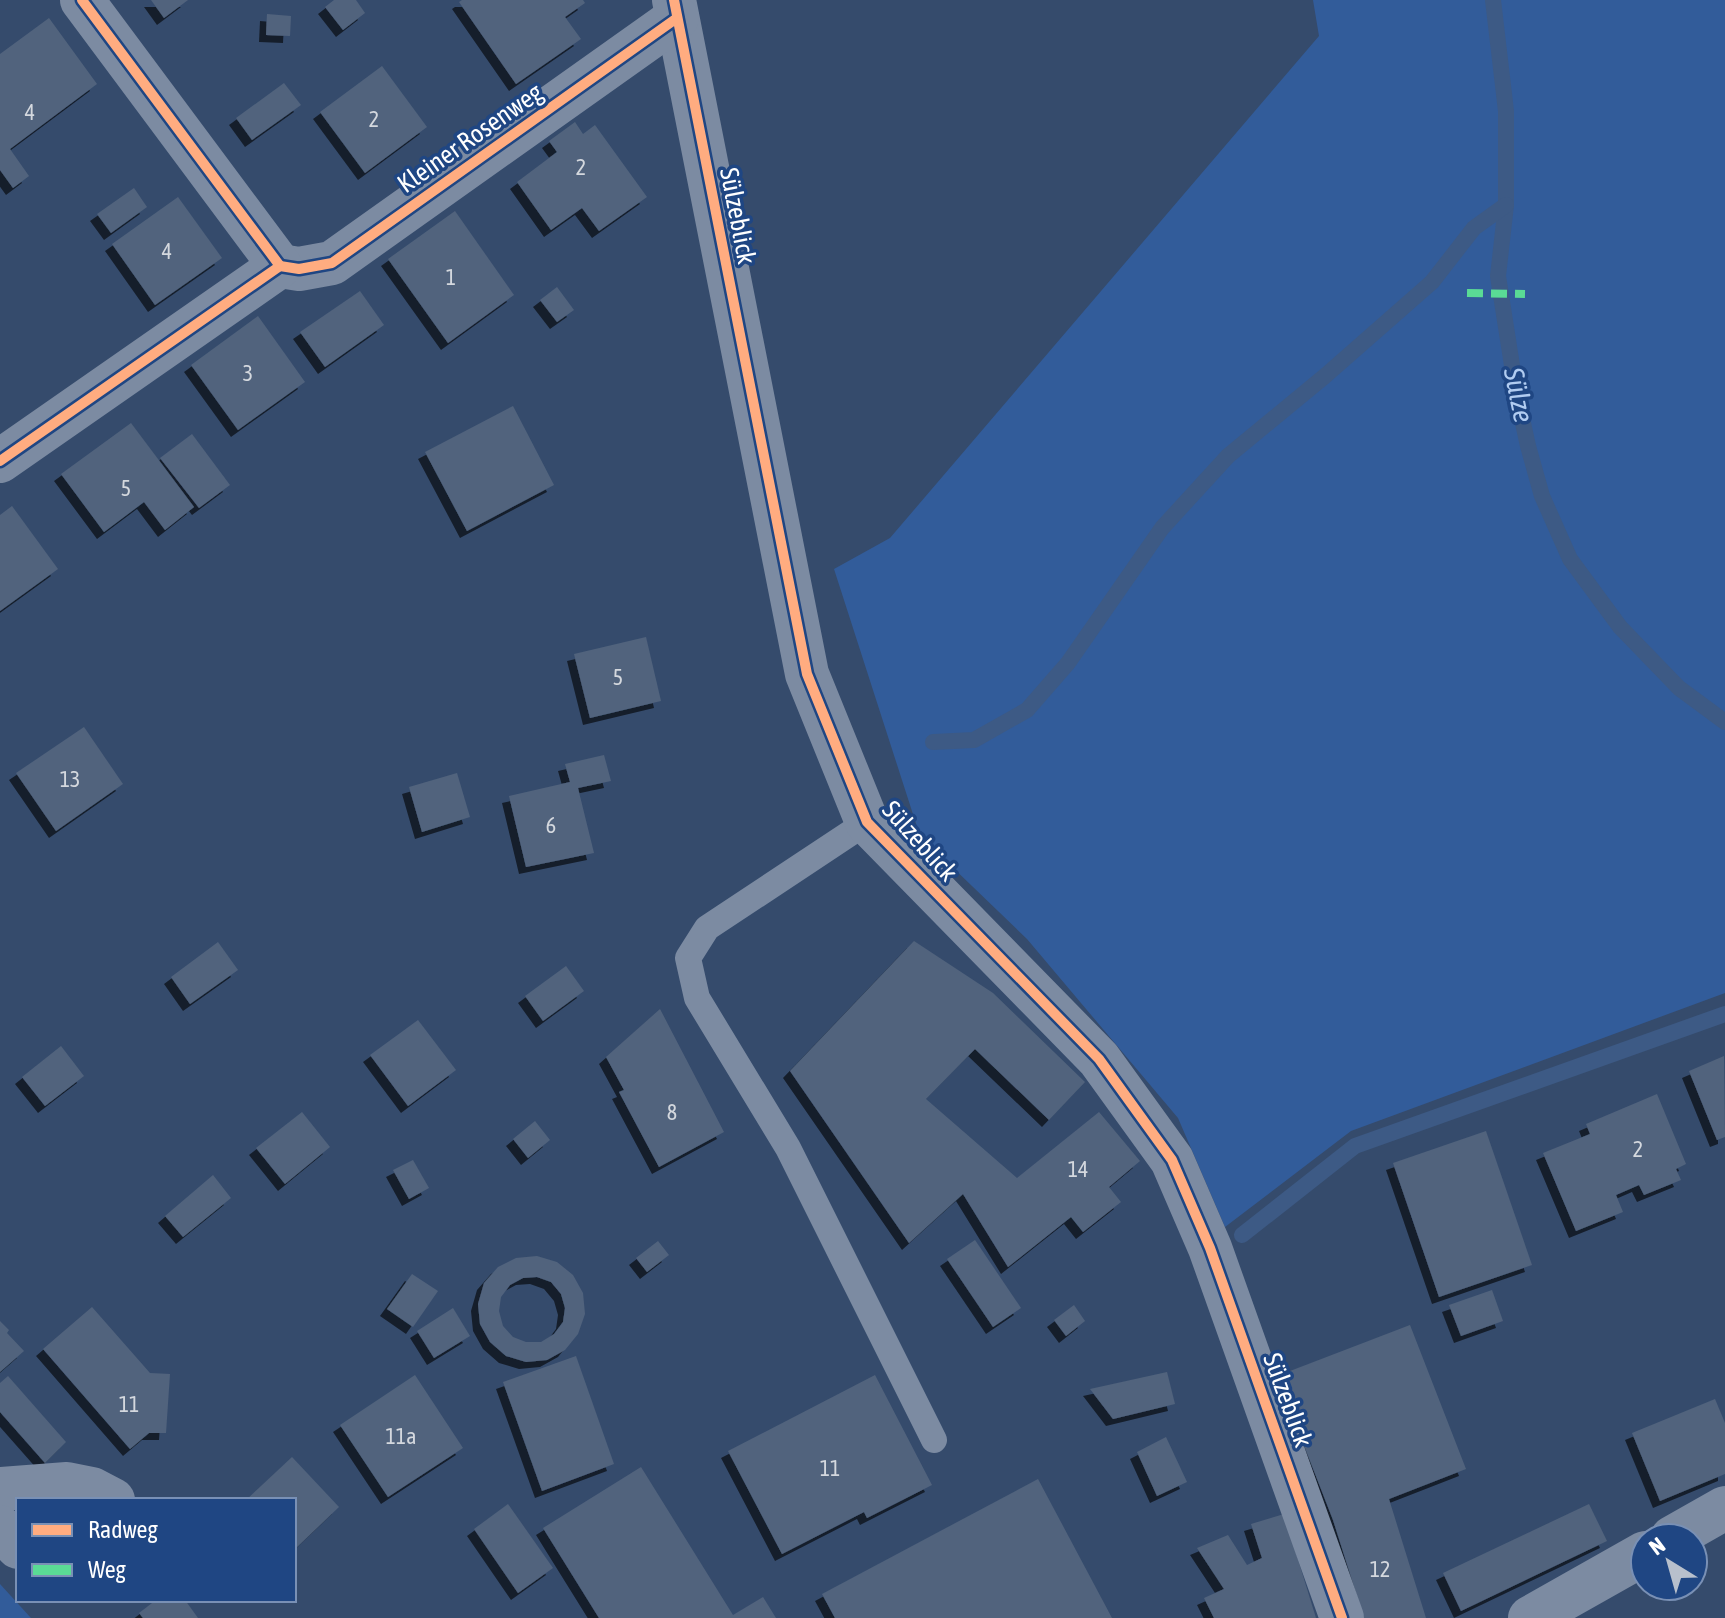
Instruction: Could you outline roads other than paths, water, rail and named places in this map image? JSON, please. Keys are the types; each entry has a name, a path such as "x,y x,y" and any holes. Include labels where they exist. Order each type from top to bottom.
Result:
{"street":[{"path":"0,461 280,266 82,0"},
{"name":"Kleiner Rosenweg","path":"280,266 299,269 332,263 675,9"},
{"name":"Sülzeblick","path":"675,9 807,674 867,822 1099,1059 1172,1160 1210,1248 1342,1618"},
{"path":"0,1489 67,1484 92,1489 109,1498"},
{"path":"1700,1522 1725,1508"},
{"path":"0,1527 16,1545"},
{"path":"1530,1618 1629,1562"}],"lane":[{"name":"Sülzeblick","path":"867,822 707,928 688,958 697,998 788,1148 934,1440"}],"waterway":[{"name":"Sülze","path":"1493,0 1506,111 1506,205 1498,276 1516,391 1542,496 1570,559 1620,627 1679,688 1725,722"},
{"path":"933,742 974,740 1027,710 1068,663 1162,528 1228,456 1432,282 1474,228 1506,205"},
{"path":"1242,1235 1355,1146 1725,1014"}]}
